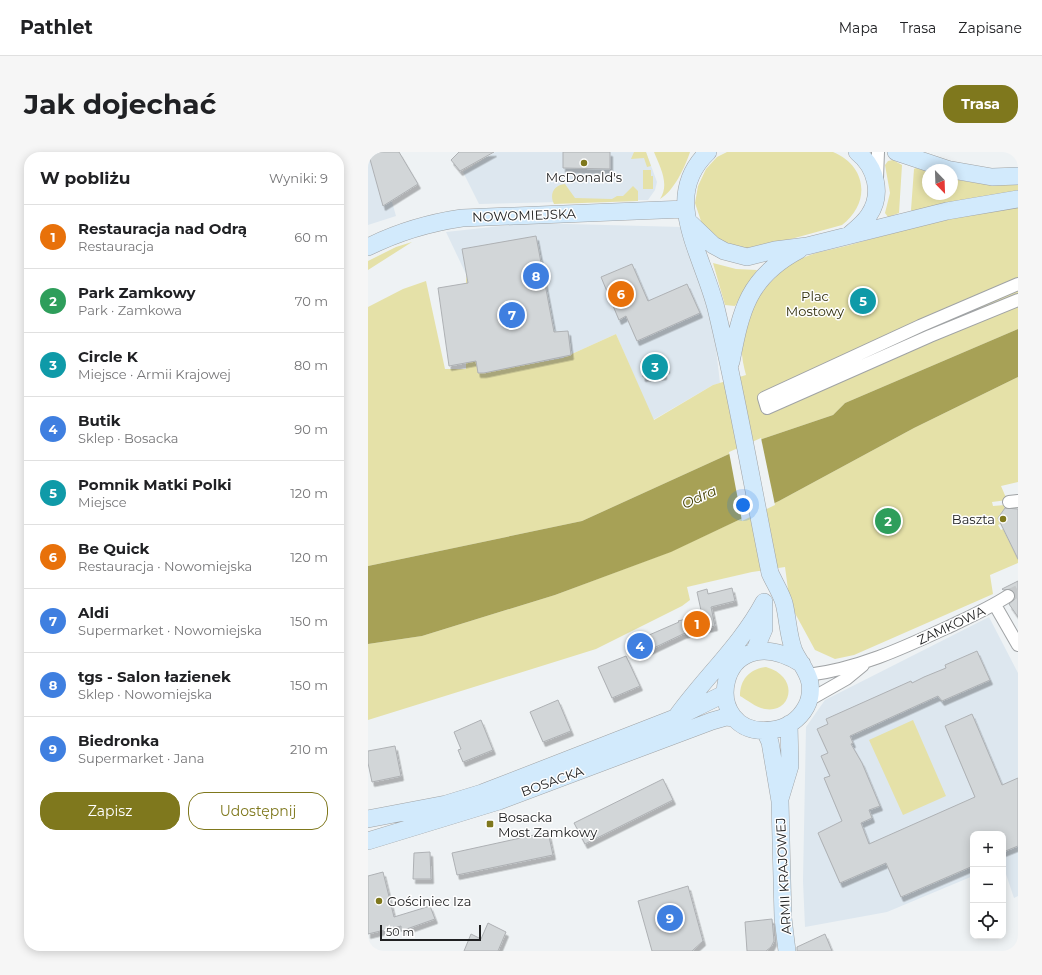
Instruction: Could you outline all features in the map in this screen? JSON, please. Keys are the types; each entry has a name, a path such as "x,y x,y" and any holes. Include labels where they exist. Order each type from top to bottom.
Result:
{"street":[{"path":"857,152 869,165 876,186"},
{"path":"847,236 869,215 875,201 878,152"},
{"path":"896,152 933,164"},
{"path":"702,155 688,182 687,215 713,295 731,376 770,573 783,602 795,652 805,670 810,691 809,700 801,714 789,724 781,728 765,731 745,726 734,718 727,707 724,694 726,683 733,666 754,652 764,651 780,653 805,670"},
{"path":"958,171 992,177 1018,176"},
{"path":"687,215 713,245 737,255 748,256 776,250 807,246 947,211 1018,199"},
{"name":"NOWOMIEJSKA","path":"368,247 388,237 429,223 462,218 687,215"},
{"path":"731,376 741,314 754,290 777,263 807,246"},
{"path":"1018,284 920,326 764,398 767,408 930,336 1018,300"},
{"path":"754,652 764,629 764,602 770,573"},
{"path":"995,604 1008,596"},
{"path":"675,718 694,692 752,625 764,602"},
{"name":"ZAMKOWA","path":"809,700 846,679 864,664 911,644 995,604 1018,645"},
{"name":"ZAMKOWA","path":"805,670 864,664"},
{"name":"BOSACKA","path":"368,819 390,813 446,804 482,793 675,718 724,694"},
{"name":"BOSACKA","path":"368,841 447,819 499,801 712,720 726,717 734,718"},
{"name":"ARMII KRAJOWEJ","path":"780,801 790,766 789,724"},
{"name":"ARMII KRAJOWEJ","path":"765,731 770,742 780,801 784,948"}],"shaded area":[{"path":"368,152 378,152 396,216 368,225"},
{"path":"495,152 646,152 657,182 655,190 648,200 479,204 463,172"},
{"path":"529,223 682,227 713,323 720,383 713,385 653,420 616,334 563,358 483,373 466,274 446,232"},
{"path":"989,617 1018,673 1018,896 1014,898 1006,874 1006,831 970,831 970,877 887,912 805,927 803,881 806,727 825,700"}],"green space":[{"path":"634,152 646,152 651,166 647,167 644,158 631,159"},
{"path":"654,152 690,152 674,185 660,199 663,193 664,181"},
{"path":"727,152 833,152 844,158 853,166 858,175 861,186 861,196 858,206 842,225 751,250 726,245 702,224 695,203 698,186 706,169 717,157"},
{"path":"893,160 902,165 899,213 888,217 885,213 890,193 885,165 888,161"},
{"path":"916,168 922,170 922,200 958,200 958,180 991,185 1018,185 1018,191 966,199 912,211 914,169"},
{"path":"643,170 651,170 651,176 653,176 653,189 643,189"},
{"path":"565,184 575,198 612,199 617,196 623,196 633,186 638,191 638,201 554,204 552,194 555,188"},
{"name":"Plac Mostowy","path":"1018,206 1018,329 845,403 833,415 762,439 582,521 368,566 368,307 403,289 426,281 445,369 466,369 466,274 483,373 563,358 616,334 654,420 713,385 746,375 742,359 742,346 747,320 765,289 781,272 796,261 819,252 913,228"},
{"path":"412,242 368,270 368,261 396,247"},
{"path":"713,263 736,269 757,270 735,306 725,305"},
{"path":"1018,377 1018,482 1001,486 1007,500 992,502 993,506 1005,505 1004,511 998,518 1000,524 998,525 1001,530 1003,529 1018,559 1018,563 990,575 993,594 854,655 835,659 815,650 790,604 785,567 752,572 687,587 690,600 682,606 596,649 368,720 368,644 422,636 555,595 670,552 779,501 914,428"},
{"path":"766,667 777,672 784,678 788,686 786,701 781,706 774,709 759,707 740,696 740,690 747,676 755,670"},
{"path":"913,720 946,796 903,815 869,740"}],"water":[{"name":"Odra","path":"1018,329 1018,377 914,428 779,501 671,552 555,595 422,636 368,644 368,566 582,521 762,439 833,415 845,403"}],"pier":[{"path":"761,438 775,505 742,521 729,452"}],"building":[{"path":"368,152 399,152 418,184 383,206"},
{"path":"459,152 494,152 460,171 451,160"},
{"name":"McDonald's","path":"563,152 610,152 610,169 563,168"},
{"path":"536,236 554,332 568,331 571,355 484,373 478,373 476,361 449,366 438,288 468,283 462,249"},
{"path":"632,264 648,301 687,284 700,313 637,341 626,316 619,320 601,277"},
{"path":"666,358 667,369 664,369 664,375 643,377 641,361"},
{"path":"1005,508 1018,509 1018,559 998,518"},
{"path":"1018,581 1018,617 1009,604 1015,599 1015,592 1011,589 1002,589"},
{"path":"732,588 735,601 711,607 715,626 683,634 639,655 633,642 679,622 678,621 702,615 697,592 707,589 708,594"},
{"path":"977,651 990,680 942,701 938,696 850,736 853,743 851,744 862,763 880,806 869,810 872,818 861,823 869,844 975,797 945,726 972,714 1002,785 1018,778 1018,846 1006,851 1006,831 970,831 970,867 901,897 886,863 840,883 818,833 842,821 824,778 830,776 821,756 828,753 817,729 828,724 826,719 911,681 912,683 946,668 945,665"},
{"path":"626,656 640,686 612,698 598,667"},
{"path":"558,700 571,731 543,742 530,712"},
{"path":"481,720 493,750 463,762 458,750 461,749 454,732"},
{"path":"395,746 401,776 372,782 368,763 368,751"},
{"path":"663,779 673,800 585,844 574,823"},
{"path":"548,832 553,855 457,875 452,853"},
{"path":"430,852 431,879 413,879 414,853"},
{"name":"Gościniec Iza","path":"383,872 394,917 430,906 435,919 401,931 401,926 368,934 368,876"},
{"path":"688,886 703,941 692,951 652,951 638,901"},
{"path":"772,919 774,941 771,947 766,951 747,951 745,922"},
{"path":"488,923 506,932 498,951 464,951 471,934 481,939"},
{"path":"825,934 832,951 797,951 797,947"}],"tunnel":[{"path":"1008,596 1018,591"}],"place":[{"name":"McDonald's","path":"584,163"},
{"name":"tgs - Salon łazienek","path":"536,276"},
{"name":"Be Quick","path":"621,294"},
{"name":"Pomnik Matki Polki","path":"863,301"},
{"name":"Aldi","path":"512,315"},
{"name":"Circle K","path":"655,367"},
{"name":"Baszta","path":"1003,519"},
{"name":"Park Zamkowy","path":"888,521"},
{"name":"Restauracja nad Odrą","path":"697,624"},
{"name":"Butik","path":"640,646"},
{"name":"Bosacka Most Zamkowy","path":"490,824"},
{"name":"Gościniec Iza","path":"379,901"},
{"name":"Biedronka","path":"670,918"}]}
